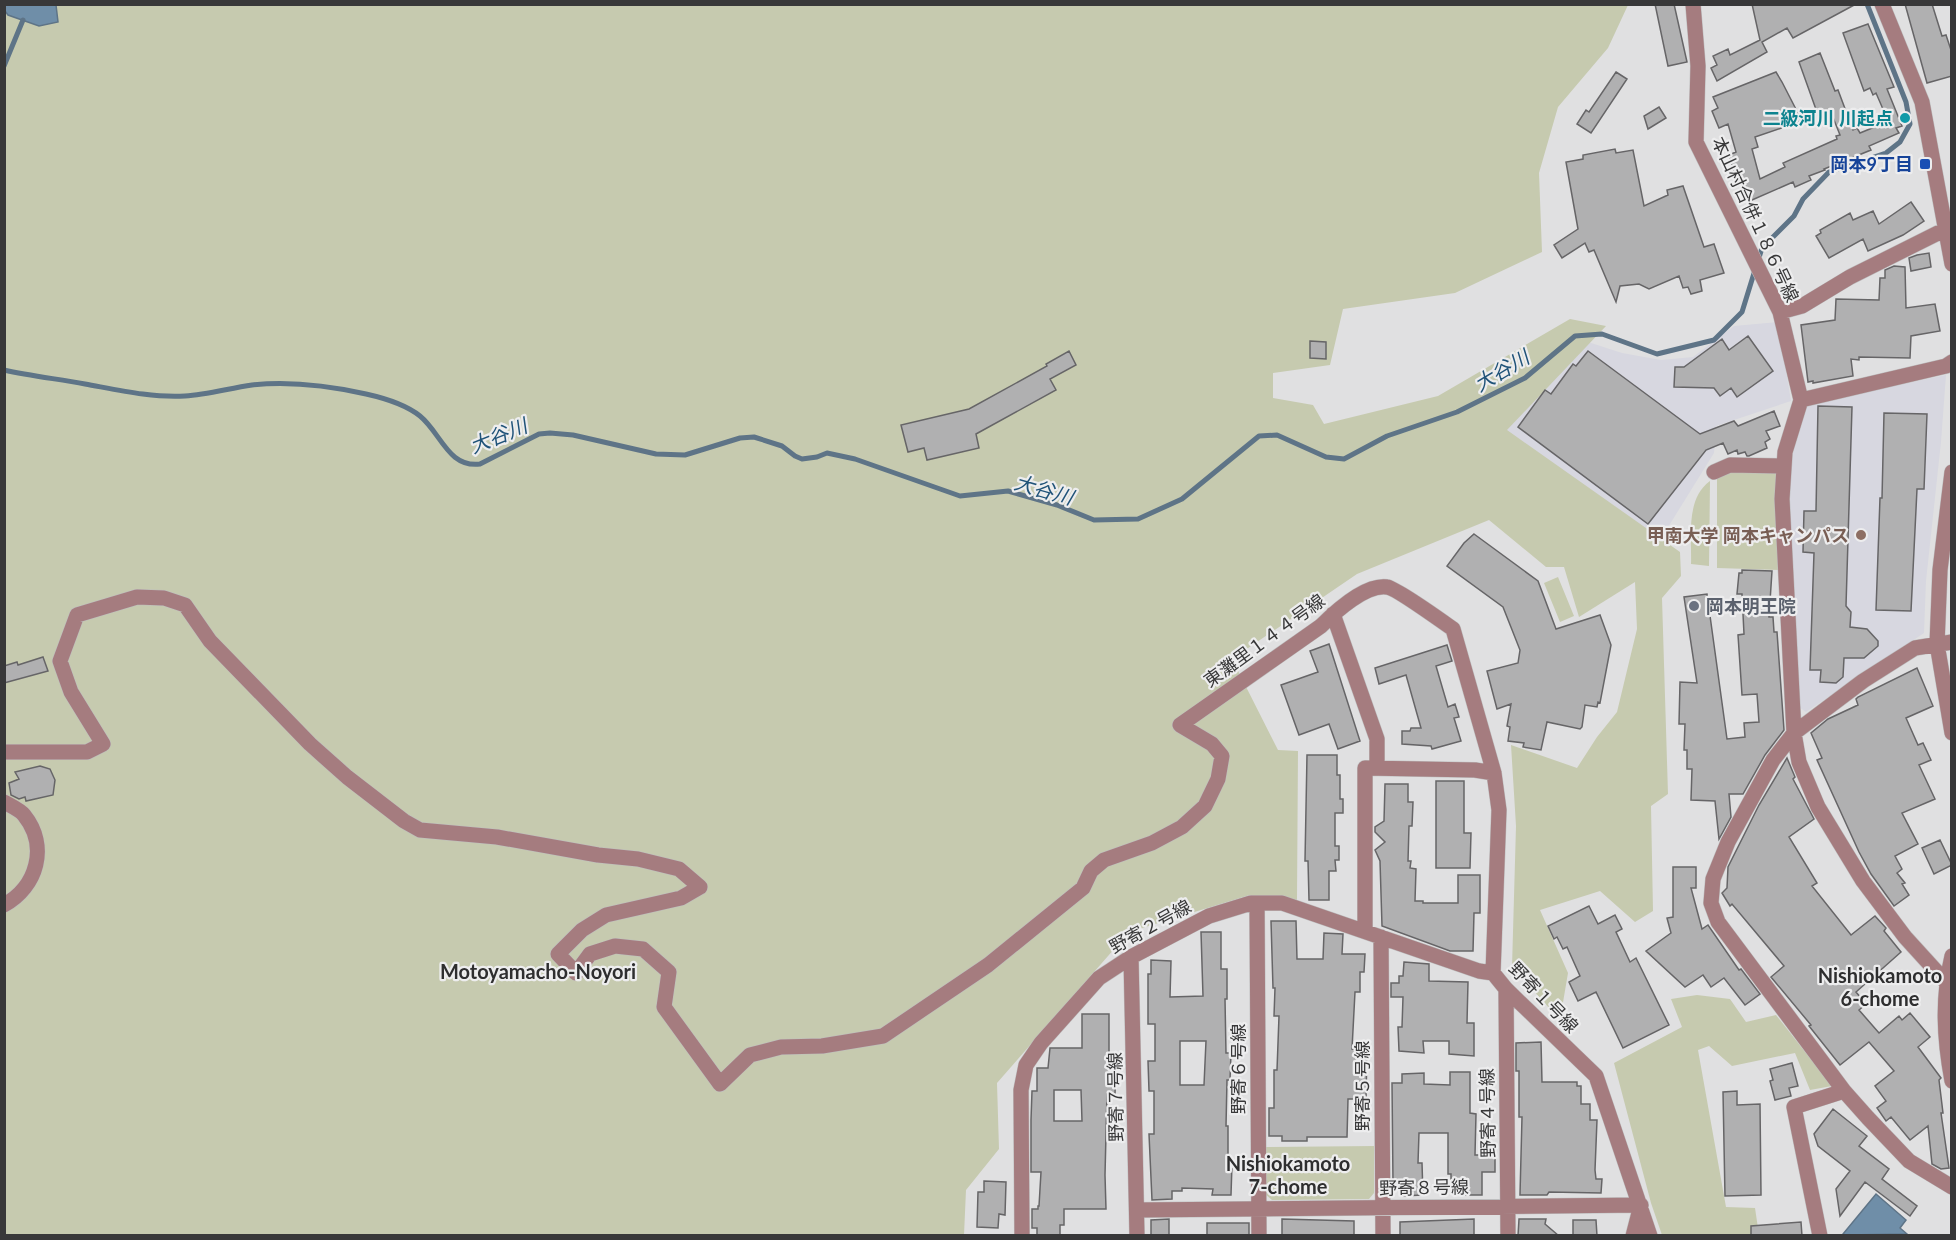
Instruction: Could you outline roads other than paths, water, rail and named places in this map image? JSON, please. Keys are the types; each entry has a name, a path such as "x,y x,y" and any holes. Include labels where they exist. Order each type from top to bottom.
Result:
{"street":[{"name":"本山村合併１８６号線","path":"1693,4 1698,66 1696,142 1780,312 1802,400"},
{"path":"1882,4 1922,102 1949,227 1952,264"},
{"path":"1780,312 1802,306 1850,277 1949,227"},
{"path":"1949,983 1905,937 1863,880 1818,807 1799,762 1794,733 1782,499 1784,466 1791,430 1802,400 1952,363"},
{"path":"1714,472 1730,465 1784,466"},
{"path":"1952,472 1940,570 1952,733"},
{"name":"野寄１号線","path":"1372,587 1389,586 1454,629 1494,773 1499,810 1492,973 1596,1076 1650,1236"},
{"name":"東灘里１４４号線","path":"4,752 87,752 103,744 71,692 60,661 77,615 137,597 164,598 185,605 210,641 310,744 347,777 404,821 420,830 497,837 598,855 638,858 679,869 700,887 681,898 606,915 582,930 558,954 576,973 590,954 615,945 643,949 669,972 664,1007 720,1084 750,1056 781,1047 822,1046 883,1036 988,965 1083,888 1091,871 1104,860 1152,843 1182,827 1205,806 1218,779 1222,756 1212,744 1180,725 1322,626 1333,614 1372,587"},
{"path":"1333,614 1377,740 1377,768"},
{"path":"1944,643 1915,648 1863,681 1794,733 1773,760 1728,842 1713,879 1711,903 1718,922 1844,1090 1909,1161 1952,1187"},
{"path":"1365,931 1365,768 1475,770 1494,773"},
{"path":"4,802 23,814 33,831 38,849 36,869 27,886 4,905"},
{"name":"野寄２号線","path":"1022,1236 1021,1090 1026,1065 1041,1042 1099,978 1131,957 1209,916 1251,903 1282,903 1479,971 1492,973"},
{"name":"野寄６号線","path":"1257,903 1259,1236"},
{"name":"野寄５号線","path":"1381,936 1383,1236"},
{"path":"1952,956 1944,1018 1952,1081"},
{"name":"野寄７号線","path":"1131,957 1137,1236"},
{"name":"野寄４号線","path":"1506,989 1508,1236"},
{"path":"1820,1236 1794,1107 1844,1090"},
{"path":"1633,1236 1641,1204"},
{"name":"野寄８号線","path":"1137,1210 1641,1204"}],"water":[{"path":"4,5 56,5 58,22 39,26 8,15"},
{"path":"1876,1194 1906,1220 1900,1228 1907,1234 1843,1234"}],"waterway":[{"name":"大谷川","path":"1758,261 1762,248 1794,216 1803,199 1829,172 1886,153 1900,142 1910,124 1906,102 1867,4"},
{"path":"4,66 23,20"},
{"name":"大谷川","path":"4,370 160,396 193,395 266,384 309,385 352,391 387,400 414,412 427,423 452,455 469,464 480,464 539,434 573,435 656,454 685,455 740,438 754,437 782,446 802,459 827,453 855,459 960,496 1008,491 1057,505 1094,520 1138,519 1182,499 1259,436 1277,435 1326,457 1344,459 1387,436 1457,412 1525,378 1575,336 1602,334 1657,354 1714,340 1742,312 1755,270"}],"place":[{"name":"二級河川 川起点","path":"1905,118"},
{"name":"岡本9丁目","path":"1925,164"},
{"name":"甲南大学 岡本キャンパス","path":"1861,535"},
{"name":"岡本明王院","path":"1694,606"}],"district":[{"name":"Motoyamacho-Noyori","path":"538,971"},
{"name":"Nishiokamoto 6-chome","path":"1880,986"},
{"name":"Nishiokamoto 7-chome","path":"1288,1174"}]}
